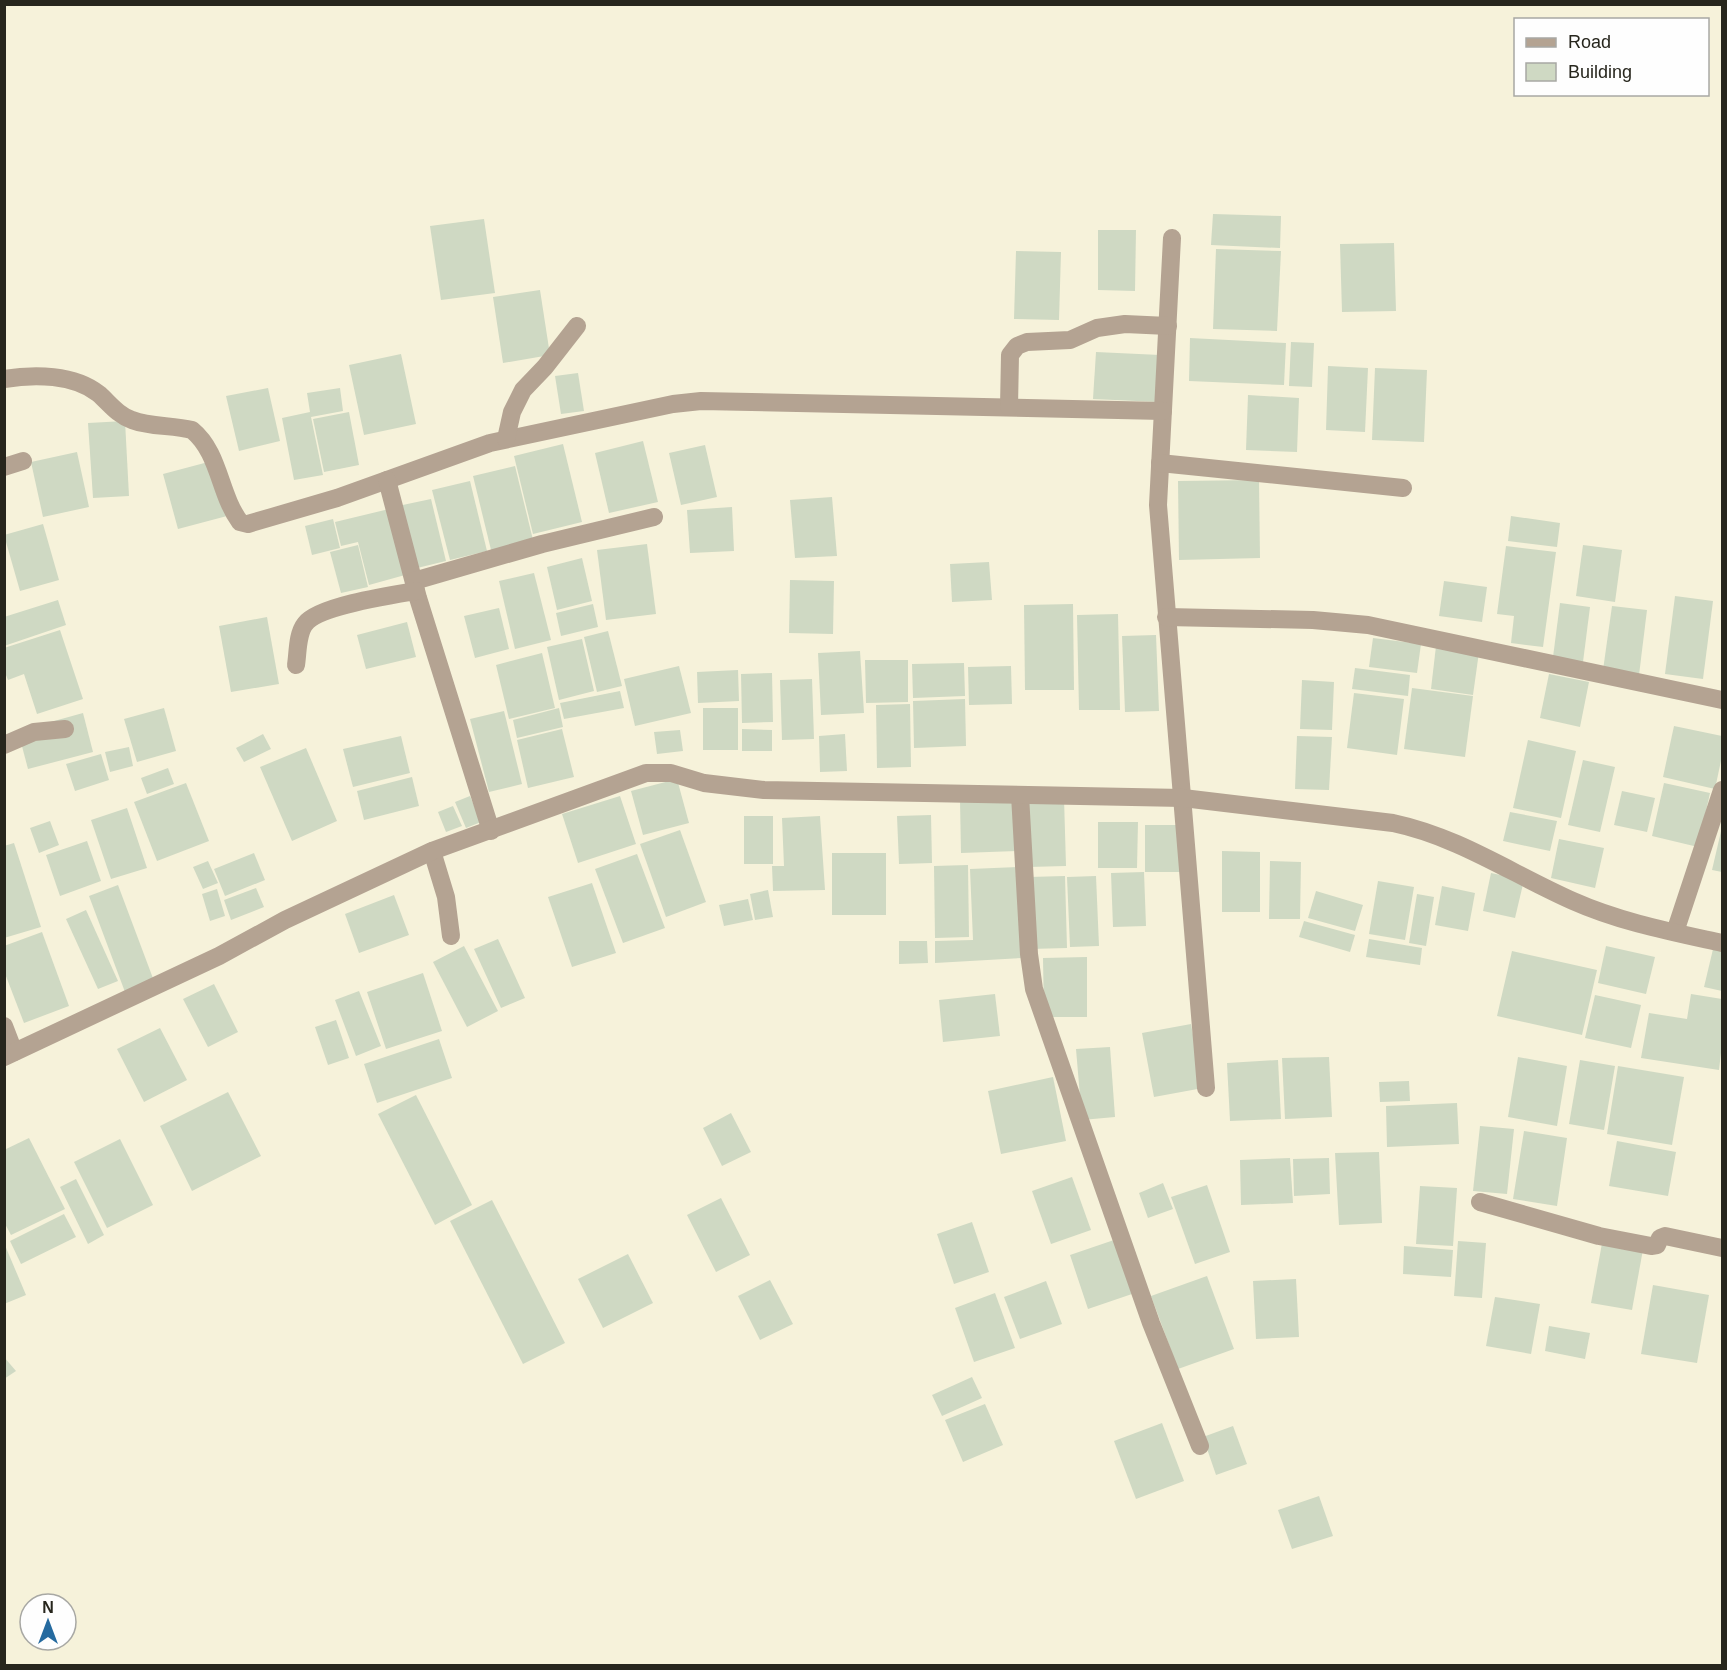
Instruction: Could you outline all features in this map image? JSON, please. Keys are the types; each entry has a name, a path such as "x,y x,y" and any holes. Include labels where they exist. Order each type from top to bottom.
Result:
{"street":[{"path":"1172,238 1158,505 1206,1088"},
{"path":"1009,407 1010,355 1017,346 1027,342 1070,340 1097,327 1125,324 1168,326"},
{"path":"506,439 512,412 523,390 545,367 577,326"},
{"path":"4,379 24,376 63,378 97,393 121,415 132,420 192,430 199,436 212,457 233,512 243,523 253,523 311,506 506,439 673,404 701,401 1164,411"},
{"path":"4,467 23,461"},
{"path":"1160,463 1403,488"},
{"path":"387,480 415,586 491,831"},
{"path":"296,665 301,630 313,616 415,586 542,544 654,517"},
{"path":"1166,617 1313,620 1368,624 1722,700"},
{"path":"4,746 34,732 65,729"},
{"path":"4,1026 9,1054 219,956 285,920 432,851 491,831 580,795 646,773 671,773 704,783 764,790 873,794 1183,798 1345,816 1422,829 1472,849 1575,902 1618,918 1722,943"},
{"path":"1675,932 1722,790"},
{"path":"1020,795 1029,954 1036,998 1151,1323 1200,1446"},
{"path":"432,851 446,897 451,936"},
{"path":"1480,1202 1599,1236 1651,1246 1657,1245 1660,1238 1665,1236 1722,1248"}],"building":[{"path":"1213,214 1281,216 1280,248 1211,245"},
{"path":"484,219 495,293 441,300 430,226"},
{"path":"1098,230 1136,230 1135,291 1098,290"},
{"path":"1394,243 1396,311 1342,312 1340,244"},
{"path":"1216,249 1281,251 1277,331 1213,329"},
{"path":"1016,251 1061,252 1059,320 1014,319"},
{"path":"540,290 550,355 503,363 493,297"},
{"path":"1190,338 1286,343 1284,385 1189,381"},
{"path":"1291,342 1314,343 1312,387 1289,386"},
{"path":"1096,352 1160,355 1158,402 1093,399"},
{"path":"401,354 416,424 364,435 349,365"},
{"path":"1328,366 1368,368 1365,432 1326,430"},
{"path":"1375,368 1427,370 1424,442 1372,440"},
{"path":"578,373 584,411 561,414 555,376"},
{"path":"268,388 280,441 239,451 226,396"},
{"path":"340,388 343,411 311,417 323,475 294,480 282,418 310,412 307,393"},
{"path":"1248,395 1299,398 1297,452 1246,450"},
{"path":"349,412 359,465 324,472 313,419"},
{"path":"125,421 129,496 93,498 88,423"},
{"path":"643,441 658,502 609,513 595,453"},
{"path":"563,444 582,522 533,534 514,456"},
{"path":"705,445 717,497 681,505 669,453"},
{"path":"77,452 89,507 43,517 31,462"},
{"path":"212,461 227,516 178,529 163,474"},
{"path":"515,466 534,544 492,554 473,476"},
{"path":"1259,480 1260,558 1179,560 1178,481"},
{"path":"470,481 487,551 450,560 432,490"},
{"path":"832,497 837,556 795,558 790,500"},
{"path":"431,499 446,561 413,569 398,506"},
{"path":"732,507 734,551 690,553 687,510"},
{"path":"389,509 405,575 369,585 358,542 341,546 335,522"},
{"path":"1511,516 1560,523 1557,547 1508,541"},
{"path":"333,519 340,548 312,555 305,526"},
{"path":"43,524 59,580 20,591 4,535"},
{"path":"647,544 656,614 606,620 597,550"},
{"path":"358,545 368,587 341,593 330,552"},
{"path":"1583,545 1622,550 1615,602 1576,596"},
{"path":"1506,546 1556,552 1543,647 1511,643 1514,616 1497,614"},
{"path":"582,558 592,601 557,610 547,567"},
{"path":"989,562 992,600 952,602 950,564"},
{"path":"534,573 551,640 515,649 499,581"},
{"path":"790,580 834,581 833,634 789,633"},
{"path":"1444,581 1487,587 1482,622 1439,616"},
{"path":"1675,596 1713,601 1703,679 1665,674"},
{"path":"58,600 66,625 4,646 4,617"},
{"path":"1560,603 1590,607 1583,662 1553,657"},
{"path":"593,604 598,627 561,636 556,613"},
{"path":"1073,604 1074,690 1025,690 1024,605"},
{"path":"1612,606 1647,610 1639,675 1603,670"},
{"path":"499,608 509,649 475,658 464,616"},
{"path":"1118,614 1120,710 1079,710 1077,615"},
{"path":"267,617 279,684 231,692 219,626"},
{"path":"407,622 416,657 366,669 357,635"},
{"path":"60,630 83,699 37,714 24,674 8,680 4,670 4,648"},
{"path":"608,631 622,686 597,692 584,637"},
{"path":"1156,635 1159,711 1125,712 1122,636"},
{"path":"1373,638 1421,644 1417,673 1369,667"},
{"path":"582,639 594,691 559,700 547,647"},
{"path":"1436,646 1479,652 1473,695 1431,689"},
{"path":"860,651 864,713 821,715 818,653"},
{"path":"542,653 555,708 509,719 496,665"},
{"path":"865,660 908,660 908,702 866,703"},
{"path":"964,663 965,696 913,698 912,664"},
{"path":"679,666 691,713 635,726 624,679"},
{"path":"1011,666 1012,704 969,705 968,667"},
{"path":"1355,668 1410,675 1408,696 1352,689"},
{"path":"738,670 739,701 698,703 697,672"},
{"path":"772,673 773,722 742,723 741,674"},
{"path":"1549,674 1589,682 1580,727 1540,718"},
{"path":"812,679 814,739 782,740 780,680"},
{"path":"1302,680 1334,682 1332,730 1300,729"},
{"path":"1412,688 1473,696 1465,757 1404,749"},
{"path":"620,691 624,708 564,719 560,703"},
{"path":"1354,693 1404,699 1397,755 1347,748"},
{"path":"965,699 966,746 914,748 913,701"},
{"path":"910,704 911,767 877,768 876,705"},
{"path":"164,708 176,751 137,762 124,719"},
{"path":"559,708 563,727 517,738 513,720"},
{"path":"703,708 738,708 738,750 703,750"},
{"path":"504,711 522,784 489,792 470,719"},
{"path":"83,713 93,752 28,769 18,731"},
{"path":"1674,726 1722,736 1722,756 1715,789 1663,777"},
{"path":"562,729 574,777 528,788 517,740"},
{"path":"742,729 772,730 772,751 742,751"},
{"path":"680,730 683,751 657,754 654,732"},
{"path":"263,734 271,749 244,762 236,748"},
{"path":"845,734 847,771 820,772 819,736"},
{"path":"401,736 410,773 353,787 343,749"},
{"path":"1297,736 1332,737 1329,790 1295,789"},
{"path":"1528,740 1576,751 1561,818 1513,808"},
{"path":"129,747 133,766 110,772 105,752"},
{"path":"306,748 337,821 292,841 260,767"},
{"path":"101,754 109,780 75,791 66,764"},
{"path":"1583,760 1615,767 1600,832 1568,825"},
{"path":"168,768 174,784 147,794 141,778"},
{"path":"412,777 419,806 364,820 357,791"},
{"path":"677,779 689,823 643,835 631,791"},
{"path":"186,783 209,841 157,861 134,802"},
{"path":"1664,783 1710,793 1698,847 1652,836"},
{"path":"1622,791 1655,798 1647,832 1614,825"},
{"path":"470,796 481,822 466,828 455,802"},
{"path":"620,796 636,844 578,863 562,814"},
{"path":"1015,798 1017,851 961,853 960,800"},
{"path":"1064,798 1066,866 1028,867 1026,800"},
{"path":"453,806 462,826 446,832 438,812"},
{"path":"127,808 147,868 111,879 91,820"},
{"path":"1510,812 1557,821 1550,851 1503,841"},
{"path":"931,815 932,863 899,864 897,816"},
{"path":"744,816 773,816 773,864 744,864"},
{"path":"820,816 825,890 773,891 772,866 784,866 782,818"},
{"path":"50,821 59,845 39,853 30,828"},
{"path":"1098,822 1138,822 1137,868 1098,868"},
{"path":"1145,825 1182,825 1183,872 1145,872"},
{"path":"1722,827 1722,872 1712,870"},
{"path":"680,830 706,902 666,917 640,844"},
{"path":"1559,839 1604,848 1595,888 1551,878"},
{"path":"87,841 101,881 60,896 46,855"},
{"path":"14,843 41,927 4,938 4,846"},
{"path":"1222,851 1260,852 1260,912 1222,912"},
{"path":"254,853 265,880 225,896 214,869"},
{"path":"832,853 886,853 886,915 832,915"},
{"path":"637,854 665,928 623,943 595,869"},
{"path":"208,861 218,883 203,889 193,867"},
{"path":"1270,861 1301,862 1300,919 1269,919"},
{"path":"968,865 969,937 935,938 934,866"},
{"path":"1020,867 1022,958 935,963 935,941 973,940 970,869"},
{"path":"1144,872 1146,926 1113,927 1111,873"},
{"path":"1491,873 1524,880 1515,918 1483,911"},
{"path":"1065,876 1067,948 1030,949 1029,877"},
{"path":"1096,876 1099,946 1070,947 1067,877"},
{"path":"1378,881 1414,887 1405,940 1369,934"},
{"path":"592,883 616,953 572,967 548,897"},
{"path":"118,885 154,981 125,992 89,896"},
{"path":"1442,886 1475,893 1468,931 1435,925"},
{"path":"256,888 264,907 231,920 224,900"},
{"path":"217,889 225,916 210,921 202,894"},
{"path":"768,890 773,917 755,920 750,894"},
{"path":"1316,891 1363,905 1355,931 1308,918"},
{"path":"1417,894 1434,897 1426,946 1409,943"},
{"path":"394,895 409,935 359,953 345,914"},
{"path":"748,899 753,920 724,926 719,905"},
{"path":"86,910 118,981 98,989 66,919"},
{"path":"1304,921 1355,935 1350,952 1299,937"},
{"path":"42,932 69,1006 24,1023 4,971 4,946"},
{"path":"498,939 525,998 501,1008 474,949"},
{"path":"1369,939 1422,948 1420,965 1366,957"},
{"path":"899,941 927,941 928,963 899,964"},
{"path":"1714,945 1722,947 1722,991 1704,987"},
{"path":"464,946 498,1011 467,1027 433,962"},
{"path":"1606,946 1655,957 1646,994 1598,983"},
{"path":"1512,951 1597,970 1582,1035 1497,1016"},
{"path":"1087,957 1087,1017 1044,1017 1043,958"},
{"path":"423,973 442,1031 386,1049 367,992"},
{"path":"214,984 238,1032 208,1047 183,999"},
{"path":"359,991 381,1046 356,1056 335,1000"},
{"path":"995,994 1000,1036 943,1042 939,1000"},
{"path":"1691,994 1722,999 1722,1044 1719,1070 1641,1058 1649,1013 1687,1019"},
{"path":"1595,995 1641,1005 1631,1048 1585,1038"},
{"path":"336,1020 349,1058 328,1065 315,1027"},
{"path":"1191,1024 1203,1088 1154,1097 1142,1033"},
{"path":"160,1028 187,1080 144,1102 117,1049"},
{"path":"439,1039 452,1078 377,1103 364,1064"},
{"path":"1110,1047 1115,1117 1082,1120 1076,1049"},
{"path":"1329,1057 1332,1117 1285,1119 1282,1058"},
{"path":"1518,1057 1567,1066 1557,1126 1508,1117"},
{"path":"1278,1060 1281,1119 1230,1121 1227,1063"},
{"path":"1580,1060 1615,1066 1604,1130 1569,1124"},
{"path":"1618,1066 1684,1077 1672,1145 1607,1134"},
{"path":"1053,1077 1066,1141 1001,1154 988,1091"},
{"path":"1409,1081 1410,1101 1380,1102 1379,1082"},
{"path":"228,1092 261,1156 192,1191 160,1126"},
{"path":"416,1095 472,1205 435,1225 378,1114"},
{"path":"1457,1103 1459,1144 1387,1147 1386,1106"},
{"path":"731,1113 751,1152 722,1166 703,1128"},
{"path":"1480,1126 1514,1129 1507,1194 1473,1191"},
{"path":"1524,1131 1567,1138 1557,1206 1513,1199"},
{"path":"29,1138 65,1209 11,1235 4,1222 4,1150"},
{"path":"120,1139 153,1205 107,1228 74,1162"},
{"path":"1617,1141 1676,1152 1668,1196 1609,1186"},
{"path":"1379,1152 1382,1223 1339,1225 1335,1153"},
{"path":"1290,1158 1293,1203 1241,1205 1240,1160"},
{"path":"1329,1158 1330,1194 1294,1196 1293,1159"},
{"path":"1072,1177 1091,1230 1051,1244 1032,1191"},
{"path":"76,1179 104,1235 88,1244 60,1187"},
{"path":"1163,1183 1173,1209 1148,1218 1139,1193"},
{"path":"1207,1185 1230,1252 1195,1264 1171,1197"},
{"path":"1420,1186 1457,1188 1453,1246 1416,1244"},
{"path":"721,1198 750,1255 716,1272 687,1215"},
{"path":"492,1200 565,1343 523,1364 450,1221"},
{"path":"64,1214 76,1237 21,1264 10,1241"},
{"path":"972,1222 989,1272 954,1284 937,1234"},
{"path":"1603,1238 1644,1244 1632,1310 1591,1303"},
{"path":"1114,1240 1132,1294 1088,1309 1070,1255"},
{"path":"1458,1241 1486,1243 1482,1298 1454,1296"},
{"path":"4,1243 26,1295 4,1304"},
{"path":"1404,1246 1453,1250 1451,1277 1403,1274"},
{"path":"628,1254 653,1303 603,1328 578,1279"},
{"path":"1207,1276 1234,1349 1178,1369 1151,1296"},
{"path":"1296,1279 1299,1337 1256,1339 1253,1281"},
{"path":"770,1280 793,1324 760,1340 738,1296"},
{"path":"1046,1281 1062,1324 1020,1339 1004,1297"},
{"path":"1653,1285 1709,1295 1697,1363 1641,1354"},
{"path":"995,1293 1015,1348 974,1362 955,1308"},
{"path":"1495,1297 1540,1304 1531,1354 1486,1346"},
{"path":"1549,1326 1590,1333 1585,1359 1545,1351"},
{"path":"4,1357 16,1371 4,1379"},
{"path":"972,1377 982,1398 942,1416 932,1395"},
{"path":"985,1404 1003,1445 963,1462 945,1420"},
{"path":"1162,1423 1184,1481 1136,1499 1114,1441"},
{"path":"1233,1426 1247,1464 1216,1475 1203,1437"},
{"path":"1319,1496 1333,1536 1292,1549 1278,1510"}]}
